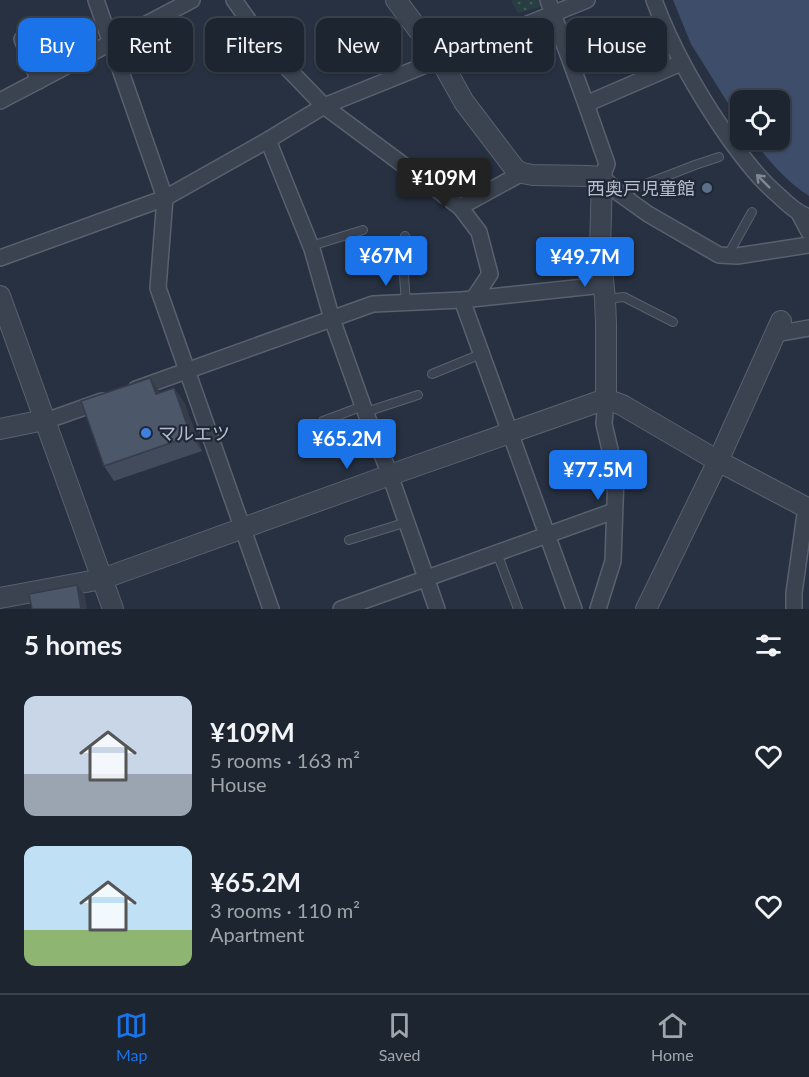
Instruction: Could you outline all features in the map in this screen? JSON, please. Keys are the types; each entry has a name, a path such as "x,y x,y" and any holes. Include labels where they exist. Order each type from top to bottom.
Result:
{"street":[{"path":"96,0 108,34"},
{"path":"158,18 192,0"},
{"path":"234,0 269,49 324,106 460,207 479,232 490,274 468,299"},
{"path":"396,0 413,23"},
{"path":"527,18 550,7 587,0"},
{"path":"654,0 681,63 714,117 751,169 775,193 804,215 809,232"},
{"path":"550,7 607,164 602,177 600,249 604,292 606,399 604,424 616,475 612,561 598,609"},
{"path":"0,101 108,45"},
{"path":"586,104 681,63"},
{"path":"0,258 165,198 324,106 413,70"},
{"path":"35,72 39,81"},
{"path":"121,72 165,198 158,288 271,609"},
{"path":"447,72 464,102 508,161 522,174"},
{"path":"268,140 311,246 332,319 437,609"},
{"path":"460,207 522,174 602,177 620,194 648,214 719,255 767,253 809,245"},
{"path":"0,429 54,418 373,304 604,292"},
{"path":"0,296 113,609"},
{"path":"468,299 481,354 572,608"},
{"path":"646,609 718,461 778,327 809,328"},
{"path":"0,598 102,579 606,399 622,405 718,461 807,508 794,593 794,609"},
{"path":"341,609 614,511"}],"lane":[{"path":"620,194 673,172 719,157"},
{"path":"727,256 752,212"},
{"path":"311,246 363,230"},
{"path":"405,236 406,303"},
{"path":"604,292 624,297 674,322"},
{"path":"432,374 481,354"},
{"path":"323,422 418,394"},
{"path":"349,540 407,522"},
{"path":"497,553 518,609"}],"green space":[{"path":"511,0 542,0 544,6 518,13"}],"water":[{"path":"673,0 809,0 809,196 778,170 760,150 790,150 790,90 730,90 730,106 691,44"}],"building":[{"name":"マルエツ","path":"150,378 156,394 174,388 191,436 104,466 81,401"},
{"path":"77,585 81,609 32,609 29,594"}],"place":[{"name":"西奥戸児童館","path":"707,188"},
{"name":"マルエツ","path":"146,433"}]}
